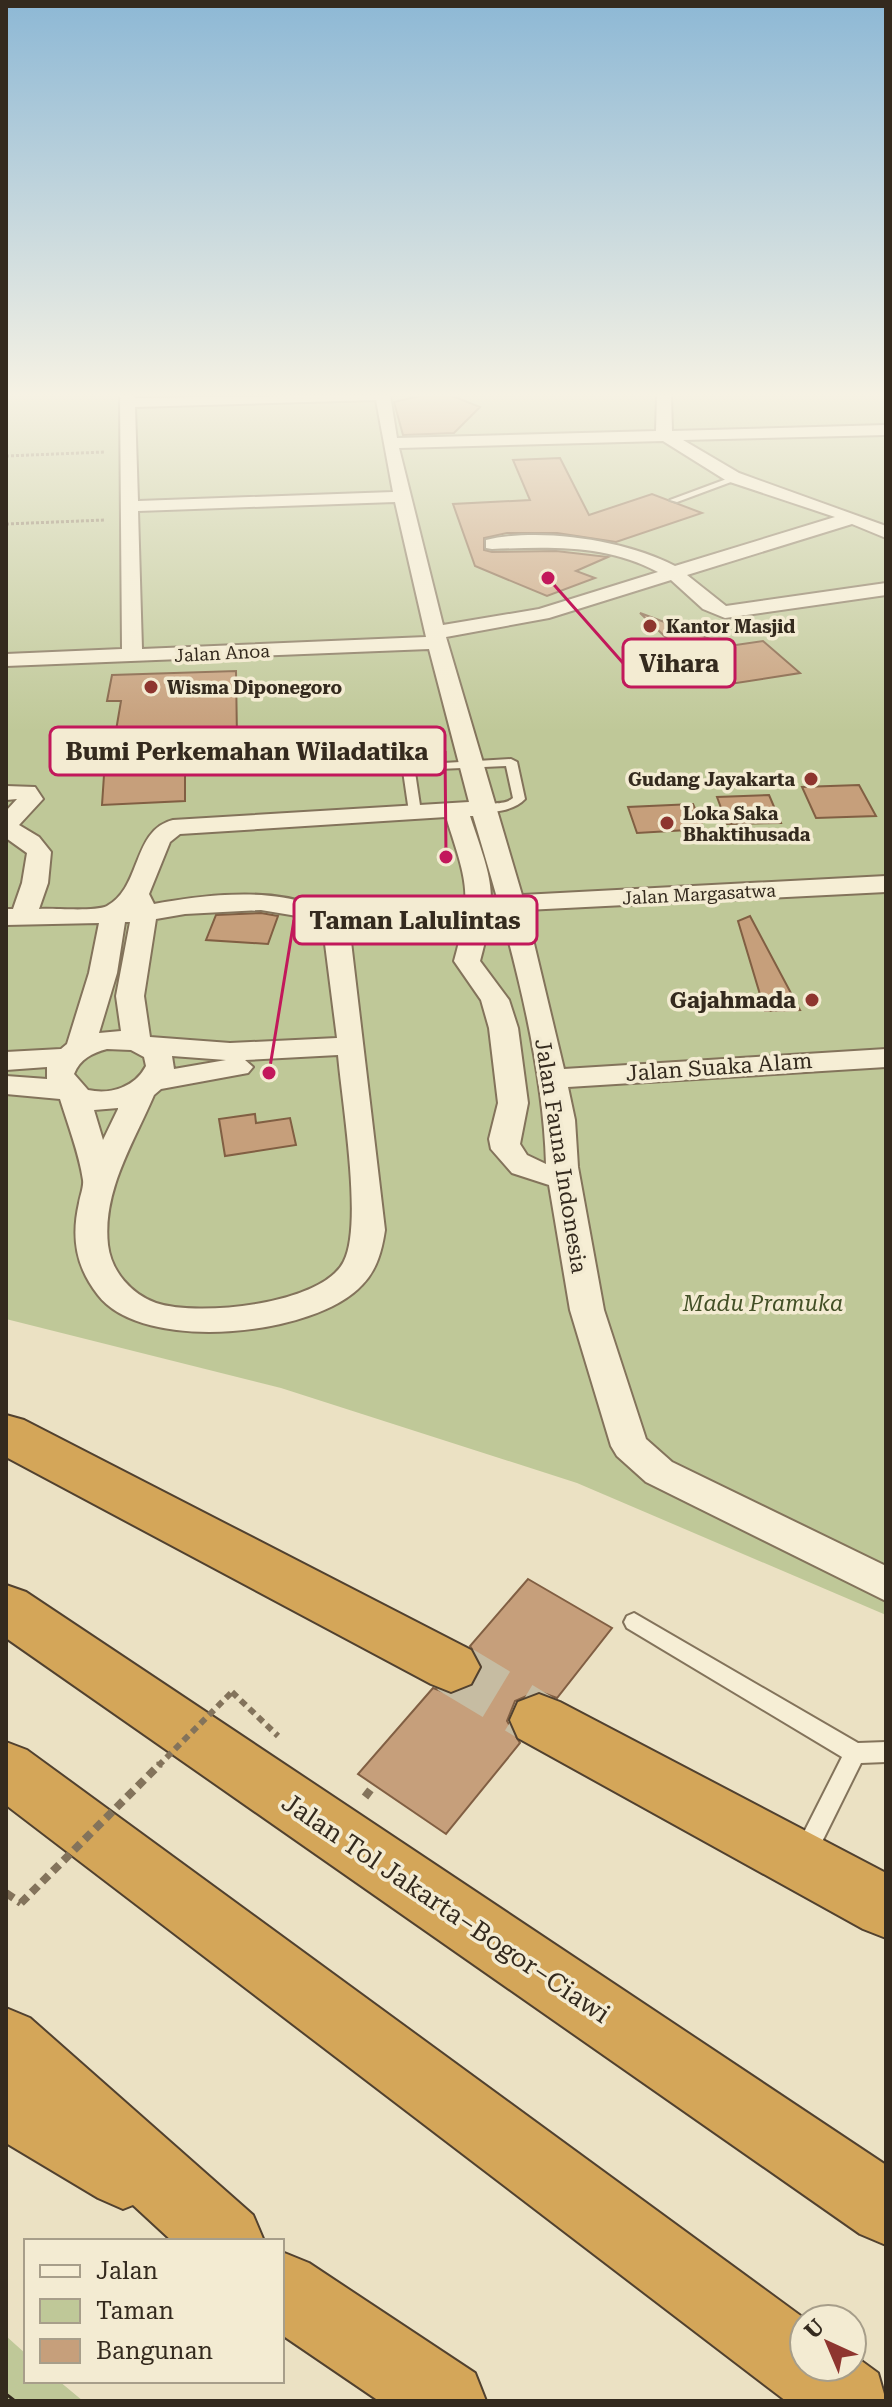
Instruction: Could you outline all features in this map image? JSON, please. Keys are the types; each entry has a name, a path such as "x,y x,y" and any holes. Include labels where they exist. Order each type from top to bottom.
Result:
{"highway":[{"path":"6,1434 451,1667"},
{"name":"Jalan Tol Jakarta–Bogor–Ciawi","path":"6,1608 886,2208"},
{"path":"539,1720 886,1907"},
{"path":"6,1769 788,2355"},
{"path":"6,2042 218,2232"},
{"path":"6,2103 218,2232"},
{"path":"284,2292 447,2401"},
{"path":"284,2293 409,2401"},
{"path":"826,2383 850,2401"}],"street":[{"path":"132,507 132,657"},
{"path":"132,512 216,507"},
{"name":"Jalan Fauna Indonesia","path":"404,507 470,764 469,809 512,903 552,1079 564,1178 587,1310 630,1446 659,1472 886,1585"},
{"path":"821,507 886,533"},
{"name":"Jalan Anoa","path":"6,660 132,657 436,638 534,619 675,574 740,548 853,518"},
{"path":"492,544 605,544 643,555 675,574 713,609 725,612 884,589"},
{"path":"6,793 27,792 31,799 6,827 30,842 39,852 35,883 14,917"},
{"path":"14,917 114,913 140,903 185,906 261,902 305,910 337,933 369,1230 362,1262 346,1281 313,1300 276,1312 212,1320 169,1318 132,1307 109,1285 94,1262 92,1231 99,1180 147,1086 161,1066 160,1058 141,1044 130,996 140,903 159,839 173,827 469,809 480,883 479,917 467,961 489,989 497,1007 511,1078 513,1120 505,1133 504,1146 516,1163 564,1178"},
{"name":"Jalan Margasatwa","path":"512,903 886,884"},
{"path":"99,1180 70,1092 59,1074 74,1052 103,973 114,913"},
{"path":"6,1061 74,1052 107,1040 221,1052 352,1055"},
{"path":"6,1085 70,1092 106,1100 147,1086 232,1067 352,1055"},
{"name":"Jalan Suaka Alam","path":"552,1079 886,1058"}],"lane":[{"path":"415,812 409,771 414,767 511,762 519,799 512,805 469,809"},
{"path":"634,1622 855,1753 886,1752"},
{"path":"800,1861 855,1753"}],"path":[{"path":"6,524 132,512"},
{"path":"6,1893 21,1903 232,1692"},
{"path":"360,1803 374,1785"}],"green space":[{"name":"Madu Pramuka","path":"6,507 886,507 886,1615 577,1483 281,1388 6,1319"},
{"path":"6,2336 24,2352 24,2383 61,2383 83,2401 6,2401"}],"building":[{"path":"454,507 585,507 589,515 612,507 687,507 702,513 616,542 557,533 507,533 484,538 484,550 492,552 556,551 608,557 576,571 595,578 547,596 475,566"},
{"path":"640,613 729,646 763,641 800,673 717,686"},
{"path":"236,671 237,739 185,741 185,801 102,805 105,760 111,760 121,701 107,701 112,675"},
{"path":"859,785 876,816 816,818 802,787"},
{"path":"769,795 781,823 727,824 717,797"},
{"name":"Loka Saka Bhaktihusada","path":"693,804 704,829 637,833 628,807"},
{"path":"261,913 278,916 268,944 206,940 216,915"},
{"path":"750,916 800,1010 765,1011 738,921"},
{"path":"255,1114 256,1123 290,1118 296,1145 225,1156 219,1119"},
{"path":"528,1579 612,1628 557,1698 538,1691 515,1701 507,1721 520,1743 446,1834 358,1774 433,1688 452,1695 474,1685 483,1666 470,1646"}],"tunnel":[{"path":"451,1667 539,1720"}],"tram line":[{"path":"6,2394 15,2401"}],"place":[{"name":"Vihara","path":"548,578"},
{"name":"Kantor Masjid","path":"650,626"},
{"name":"Wisma Diponegoro","path":"151,687"},
{"name":"Gudang Jayakarta","path":"811,779"},
{"name":"Loka Saka Bhaktihusada","path":"667,823"},
{"name":"Bumi Perkemahan Wiladatika","path":"446,857"},
{"name":"Gajahmada","path":"812,1000"},
{"name":"Taman Lalulintas","path":"269,1073"}]}
